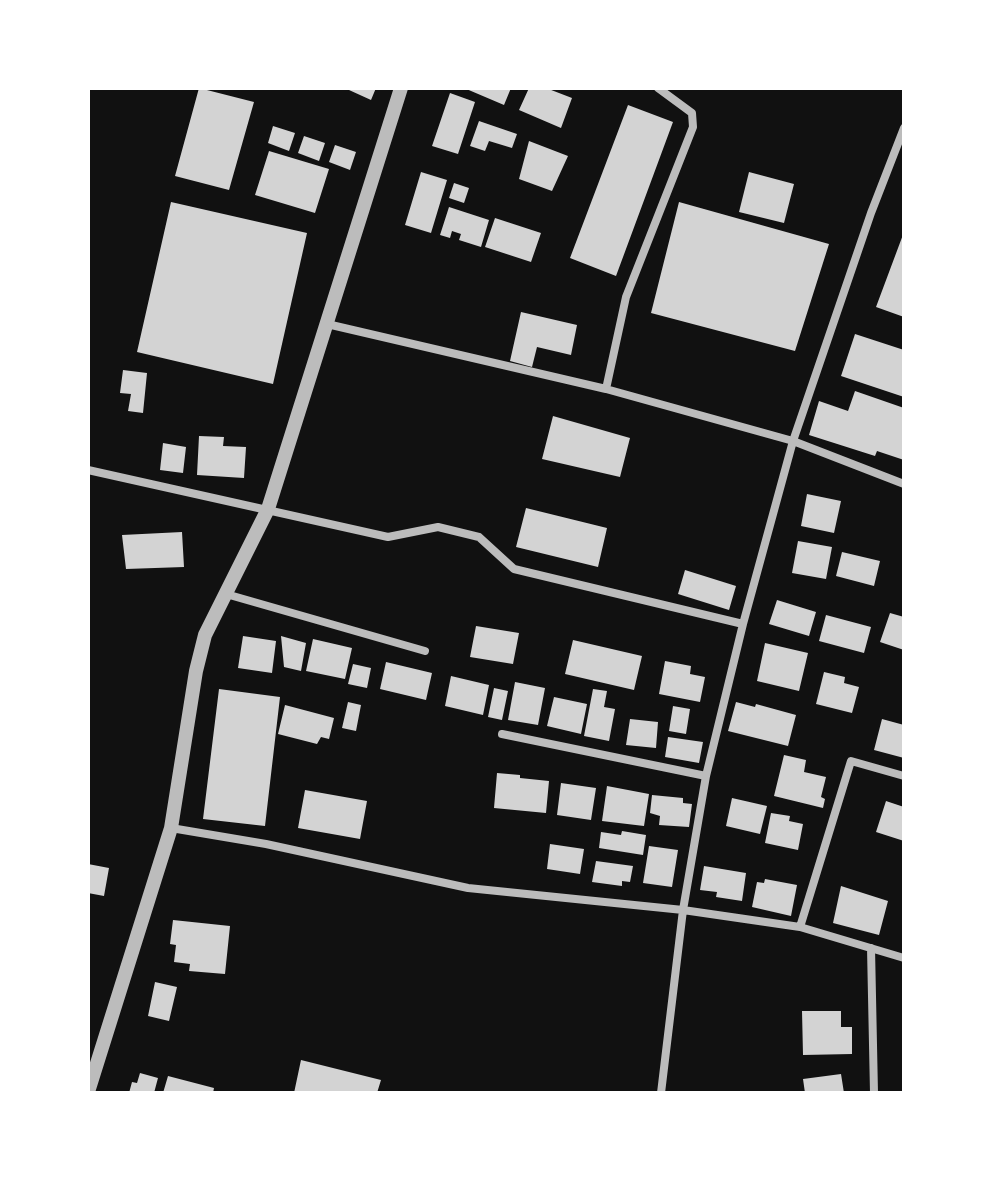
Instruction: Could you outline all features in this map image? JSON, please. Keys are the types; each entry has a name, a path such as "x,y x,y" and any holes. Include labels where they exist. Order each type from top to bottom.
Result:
{"street":[{"path":"88,1092 171,828 196,671 205,635 268,509 401,88"},
{"path":"606,389 626,297 693,127 692,113 658,88"},
{"path":"661,1093 683,910 706,776 743,624 793,441 871,213 904,128"},
{"path":"327,324 606,389 793,441 904,484"},
{"path":"88,470 388,537 438,527 479,537 514,569 743,624"},
{"path":"226,594 425,651"},
{"path":"502,734 706,776"},
{"path":"800,927 851,761 904,776"},
{"path":"171,828 266,844 468,888 683,910 800,927 904,958"},
{"path":"871,948 874,1093"}],"building":[{"path":"199,88 254,102 229,190 175,176"},
{"path":"350,88 376,88 371,100"},
{"path":"464,88 511,88 504,105"},
{"path":"529,88 546,88 572,98 561,128 519,110"},
{"path":"450,93 475,102 458,154 432,146"},
{"path":"628,105 673,122 616,276 570,258"},
{"path":"479,121 517,134 512,148 489,141 485,151 470,146"},
{"path":"273,126 295,133 289,151 268,143"},
{"path":"304,136 325,143 319,161 298,153"},
{"path":"529,141 568,156 552,191 519,179"},
{"path":"335,145 356,152 350,170 329,162"},
{"path":"269,151 329,169 315,213 255,195"},
{"path":"421,172 447,180 431,233 405,225"},
{"path":"749,172 794,184 784,223 739,212"},
{"path":"454,183 469,188 464,203 449,198"},
{"path":"171,202 307,233 273,384 137,352"},
{"path":"679,202 829,244 795,351 651,313"},
{"path":"449,207 489,220 481,247 459,240 461,234 452,231 450,238 440,235"},
{"path":"495,218 541,233 531,262 485,247"},
{"path":"904,232 904,317 876,307"},
{"path":"521,312 577,325 571,355 537,347 532,367 510,361"},
{"path":"855,334 904,350 904,397 841,376"},
{"path":"123,370 147,373 143,413 128,411 131,394 120,393"},
{"path":"855,391 904,408 904,460 877,451 875,456 809,435 819,401 848,411"},
{"path":"553,416 630,438 620,477 542,459"},
{"path":"199,436 224,437 223,446 246,447 244,478 197,475"},
{"path":"163,443 186,447 183,473 160,470"},
{"path":"807,494 841,501 834,533 801,526"},
{"path":"526,508 607,528 598,567 516,547"},
{"path":"182,532 184,567 126,569 122,535"},
{"path":"798,541 832,547 826,579 792,573"},
{"path":"842,552 880,561 874,586 836,576"},
{"path":"685,570 736,586 729,610 678,594"},
{"path":"777,600 816,612 809,636 769,624"},
{"path":"890,613 904,617 904,650 880,642"},
{"path":"826,615 871,627 864,653 819,641"},
{"path":"476,626 519,633 513,664 470,657"},
{"path":"243,636 276,641 272,673 238,668"},
{"path":"281,636 306,643 301,671 284,667"},
{"path":"313,639 352,648 345,679 306,671"},
{"path":"573,640 642,656 634,690 565,674"},
{"path":"765,643 808,653 799,691 757,681"},
{"path":"665,661 691,666 690,674 705,677 700,702 659,694"},
{"path":"386,662 432,673 426,700 380,689"},
{"path":"353,664 371,668 367,688 348,684"},
{"path":"824,672 845,677 844,683 859,687 852,713 816,704"},
{"path":"451,676 489,685 483,715 445,706"},
{"path":"515,682 545,688 538,725 508,720"},
{"path":"494,688 508,691 502,720 488,717"},
{"path":"219,689 280,697 265,826 203,819"},
{"path":"593,689 607,691 604,707 615,709 609,741 584,736"},
{"path":"554,697 587,704 581,734 547,726"},
{"path":"348,702 361,705 356,731 342,728"},
{"path":"736,702 796,715 788,746 728,731"},
{"path":"285,705 334,718 329,739 321,737 317,744 278,734"},
{"path":"673,706 690,709 686,734 669,731"},
{"path":"630,719 658,722 656,748 626,745"},
{"path":"882,719 904,725 904,758 874,750"},
{"path":"668,737 703,742 699,763 665,757"},
{"path":"784,755 806,760 804,772 826,777 821,797 825,799 823,808 774,796"},
{"path":"497,773 549,781 546,813 494,808"},
{"path":"561,783 596,788 591,820 557,815"},
{"path":"607,786 649,794 644,826 602,821"},
{"path":"305,790 367,801 360,839 298,828"},
{"path":"652,795 683,798 683,803 692,804 689,827 659,825 660,816 650,813"},
{"path":"732,798 767,806 760,834 726,826"},
{"path":"886,801 904,807 904,841 876,832"},
{"path":"771,813 790,816 789,821 803,824 798,850 765,843"},
{"path":"622,831 646,835 643,855 599,848 601,832 621,835"},
{"path":"550,844 584,849 580,874 547,869"},
{"path":"649,846 678,850 672,887 643,883"},
{"path":"596,861 633,866 630,882 622,881 622,886 592,882"},
{"path":"88,864 109,868 104,896 88,893"},
{"path":"704,866 746,873 742,901 716,897 717,892 700,890"},
{"path":"765,879 797,885 791,916 752,907 757,882 764,883"},
{"path":"841,886 888,901 879,935 833,923"},
{"path":"173,920 230,926 225,974 189,971 190,964 174,962 176,945 170,944"},
{"path":"155,982 177,987 169,1021 148,1016"},
{"path":"802,1011 841,1011 841,1027 852,1027 852,1054 803,1055"},
{"path":"301,1060 381,1080 377,1093 294,1093"},
{"path":"140,1073 158,1078 154,1093 129,1093 132,1082 137,1083"},
{"path":"841,1074 844,1093 805,1093 803,1079"},
{"path":"168,1076 214,1088 213,1093 163,1093"}]}
